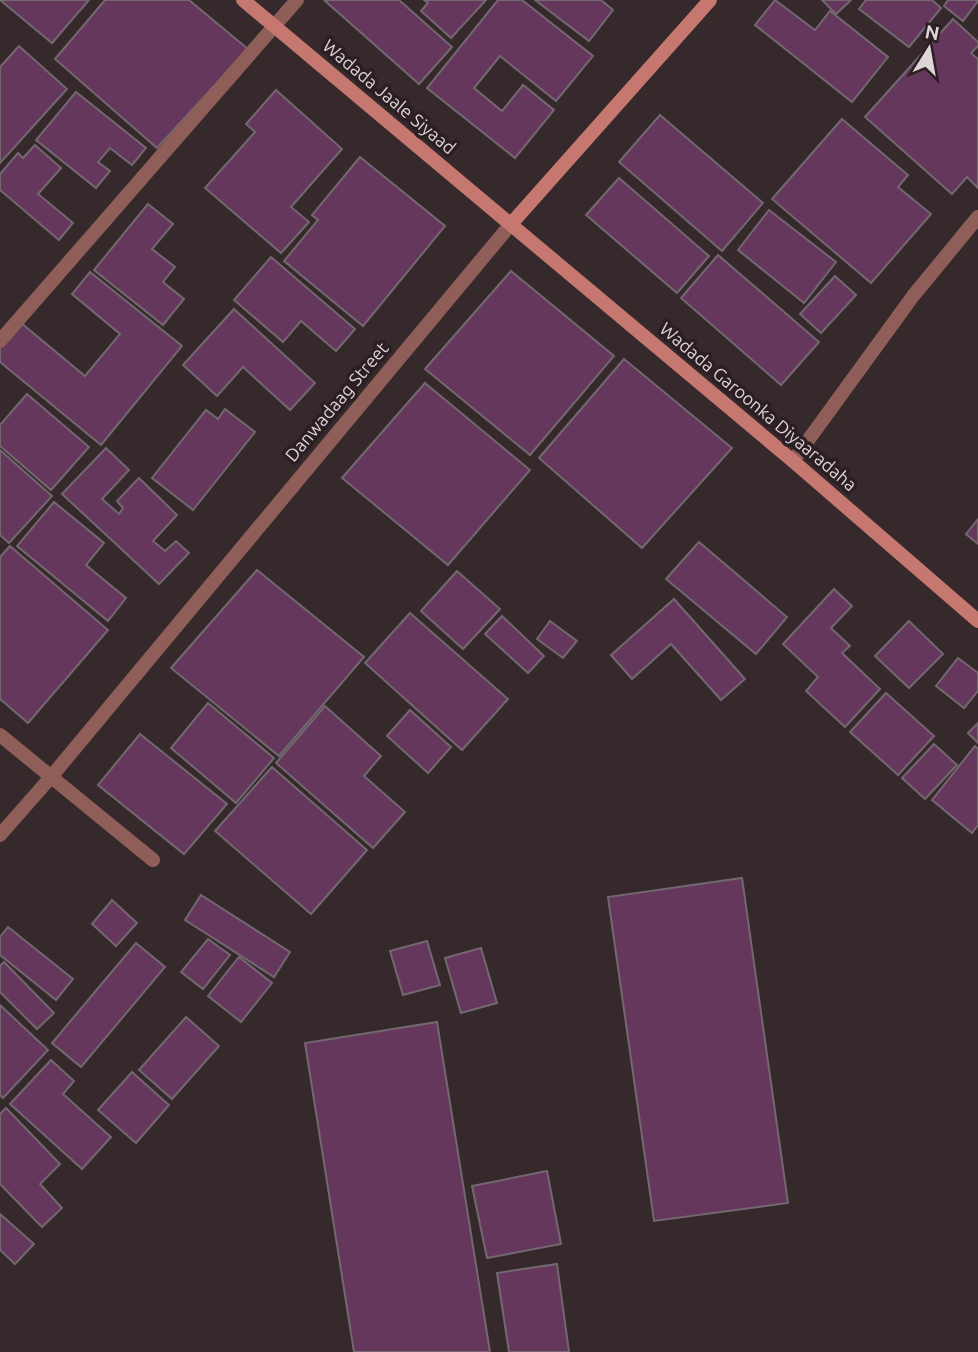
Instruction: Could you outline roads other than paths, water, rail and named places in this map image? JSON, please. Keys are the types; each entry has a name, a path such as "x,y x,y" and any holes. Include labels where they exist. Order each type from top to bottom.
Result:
{"main road":[{"name":"Wadada Jaale Siyaad","path":"243,0 511,224"},
{"name":"Danwadaag Street","path":"511,224 710,0"},
{"name":"Wadada Garoonka Diyaaradaha","path":"511,224 978,621"}],"street":[{"path":"0,341 297,0"},
{"path":"793,461 913,296 978,217"},
{"name":"Danwadaag Street","path":"0,835 511,224"},
{"path":"0,735 153,860"}]}
